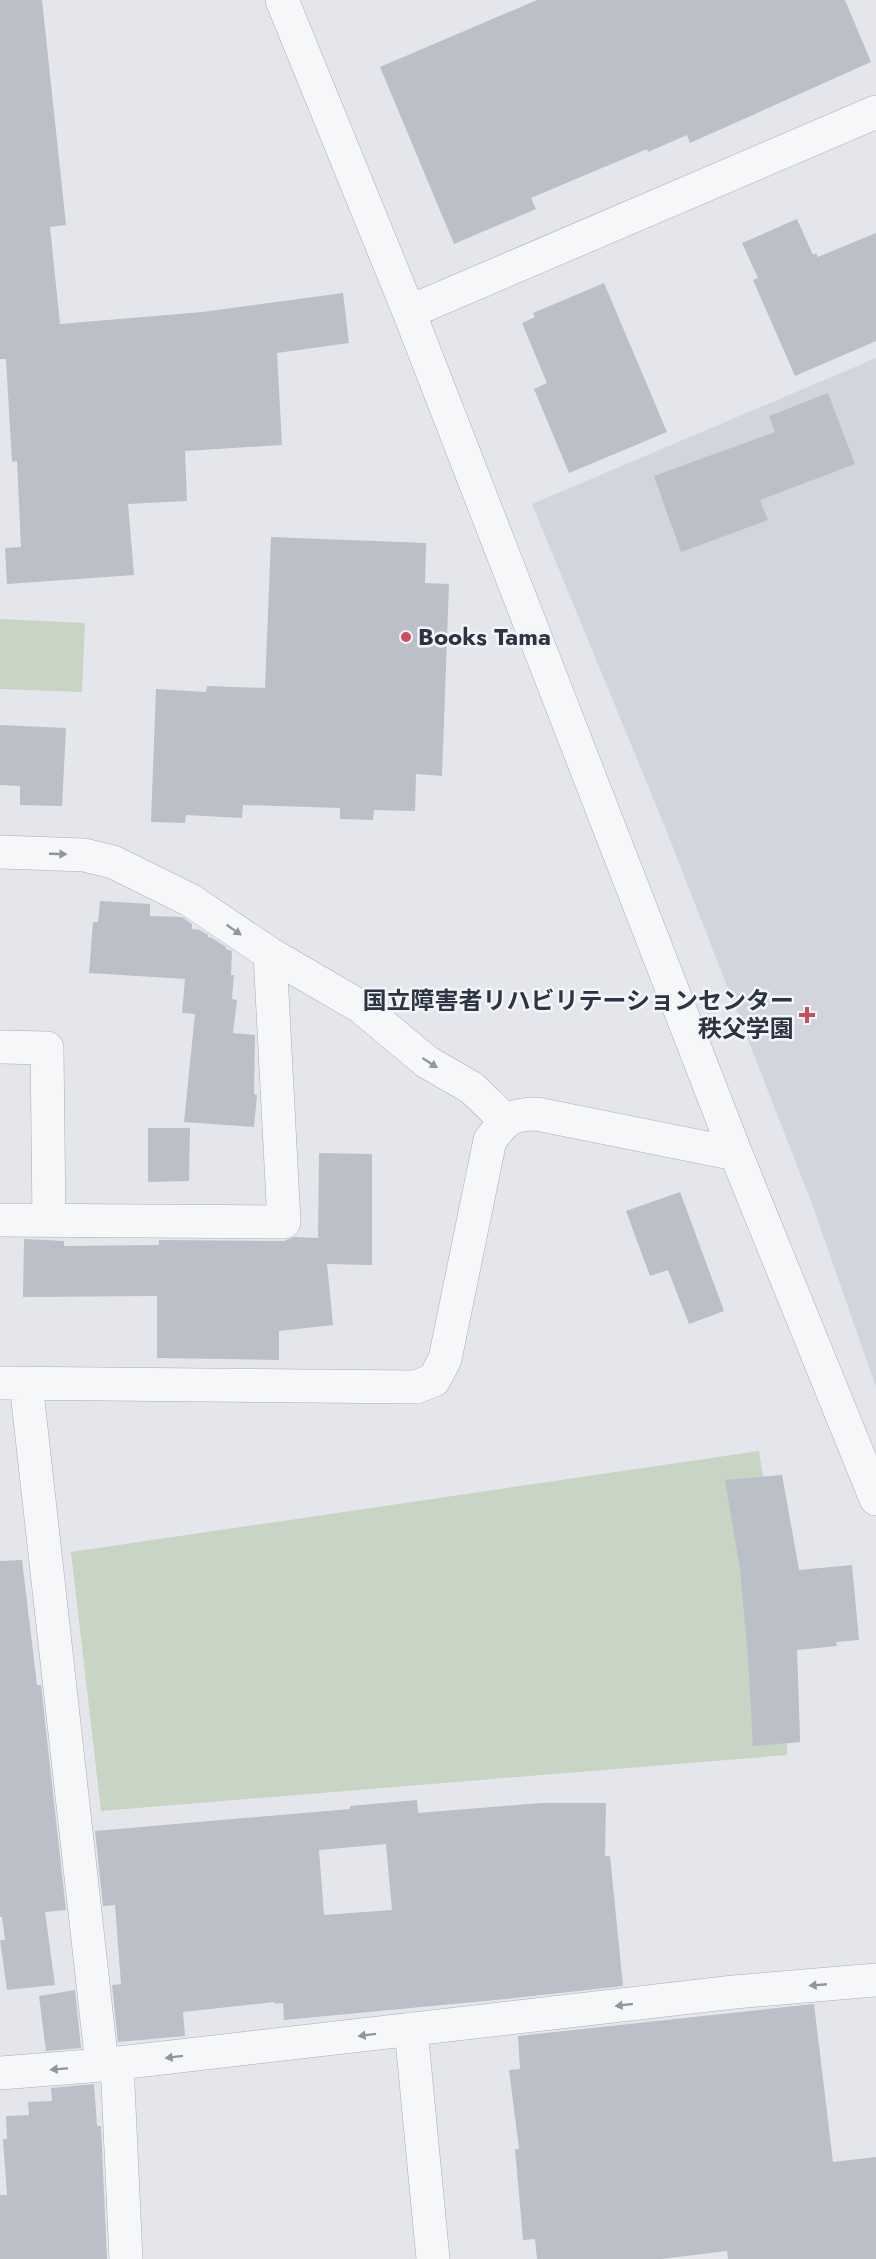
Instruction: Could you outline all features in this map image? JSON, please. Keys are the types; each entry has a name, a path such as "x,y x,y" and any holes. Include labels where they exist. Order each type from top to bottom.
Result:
{"street":[{"path":"282,0 409,312 736,1154 876,1499"},
{"path":"409,312 876,112"},
{"path":"0,852 84,855 113,862 190,900 270,954 361,1006 427,1062 472,1088 505,1120"},
{"path":"0,1220 284,1222 270,954"},
{"path":"0,1047 47,1048 49,1221"},
{"path":"126,2259 109,2065 13,1383 416,1387 434,1380 445,1359 490,1140 505,1120 519,1114 537,1114 736,1154"},
{"path":"0,2073 109,2065 734,1992 876,1980"},
{"path":"411,2029 433,2259"}],"shaded area":[{"name":"国立障害者リハビリテーションセンター 秩父学園","path":"876,358 876,1387 812,1204 665,827 532,504"}],"green space":[{"path":"0,619 85,623 82,692 0,689"},
{"path":"759,1451 763,1477 782,1475 800,1578 790,1579 797,1650 800,1742 787,1743 787,1755 101,1811 71,1552"}],"building":[{"path":"0,0 42,0 66,225 50,227 60,324 202,312 343,293 349,343 277,353 282,445 185,451 187,501 128,504 134,575 7,584 5,548 21,547 17,461 12,462 6,359 0,359"},
{"path":"537,0 845,0 871,62 690,143 687,135 648,152 647,149 531,198 536,209 454,244 380,67"},
{"path":"797,219 813,255 816,253 818,257 876,233 876,341 795,376 753,280 758,278 742,243"},
{"path":"604,283 667,432 569,473 534,389 547,383 522,323 535,317 533,313"},
{"path":"828,393 855,464 760,500 768,520 681,552 654,476 775,432 769,416"},
{"path":"271,537 426,543 425,583 449,584 442,776 416,774 415,811 374,810 373,820 340,819 340,808 243,805 242,818 186,815 185,823 151,822 156,689 206,692 207,686 265,688"},
{"path":"0,725 66,728 62,806 20,805 20,786 0,785"},
{"path":"100,901 150,904 150,916 182,917 192,924 192,929 200,930 232,951 231,975 234,975 232,999 237,1000 233,1033 255,1035 254,1094 257,1095 254,1127 184,1122 195,1014 182,1013 185,979 89,973 93,922 98,922"},
{"path":"148,1128 190,1128 189,1181 148,1182"},
{"path":"319,1153 372,1154 372,1265 327,1264 333,1325 279,1331 279,1360 157,1358 157,1296 23,1297 24,1239 64,1241 64,1246 159,1245 159,1240 284,1241 294,1237 318,1238"},
{"path":"680,1192 724,1311 689,1324 668,1270 650,1276 626,1211"},
{"path":"782,1475 799,1570 852,1565 859,1640 836,1642 837,1646 797,1650 800,1742 753,1746 740,1569 725,1480"},
{"path":"22,1560 37,1685 41,1685 66,1910 45,1912 55,1985 7,1990 0,1940 5,1940 2,1917 0,1917 0,1561"},
{"path":"417,1800 418,1813 541,1803 606,1803 605,1856 610,1856 623,1986 284,2020 283,2003 275,2004 275,2002 183,2012 185,2036 118,2042 112,1985 121,1984 115,1905 103,1906 95,1831 350,1809 350,1806","holes":["386,1844 392,1910 324,1915 319,1850"]},
{"path":"75,1990 81,2048 46,2051 39,1996"},
{"path":"814,2004 833,2162 876,2157 876,2259 728,2259 727,2251 661,2259 537,2259 535,2239 523,2240 515,2149 519,2149 509,2070 520,2069 518,2036"},
{"path":"94,2084 97,2126 101,2126 107,2259 0,2259 0,2195 7,2195 3,2139 7,2139 6,2116 29,2115 28,2102 52,2101 51,2088"}],"place":[{"name":"Books Tama","path":"406,637"},
{"name":"国立障害者リハビリテーションセンター 秩父学園","path":"807,1015"}]}
